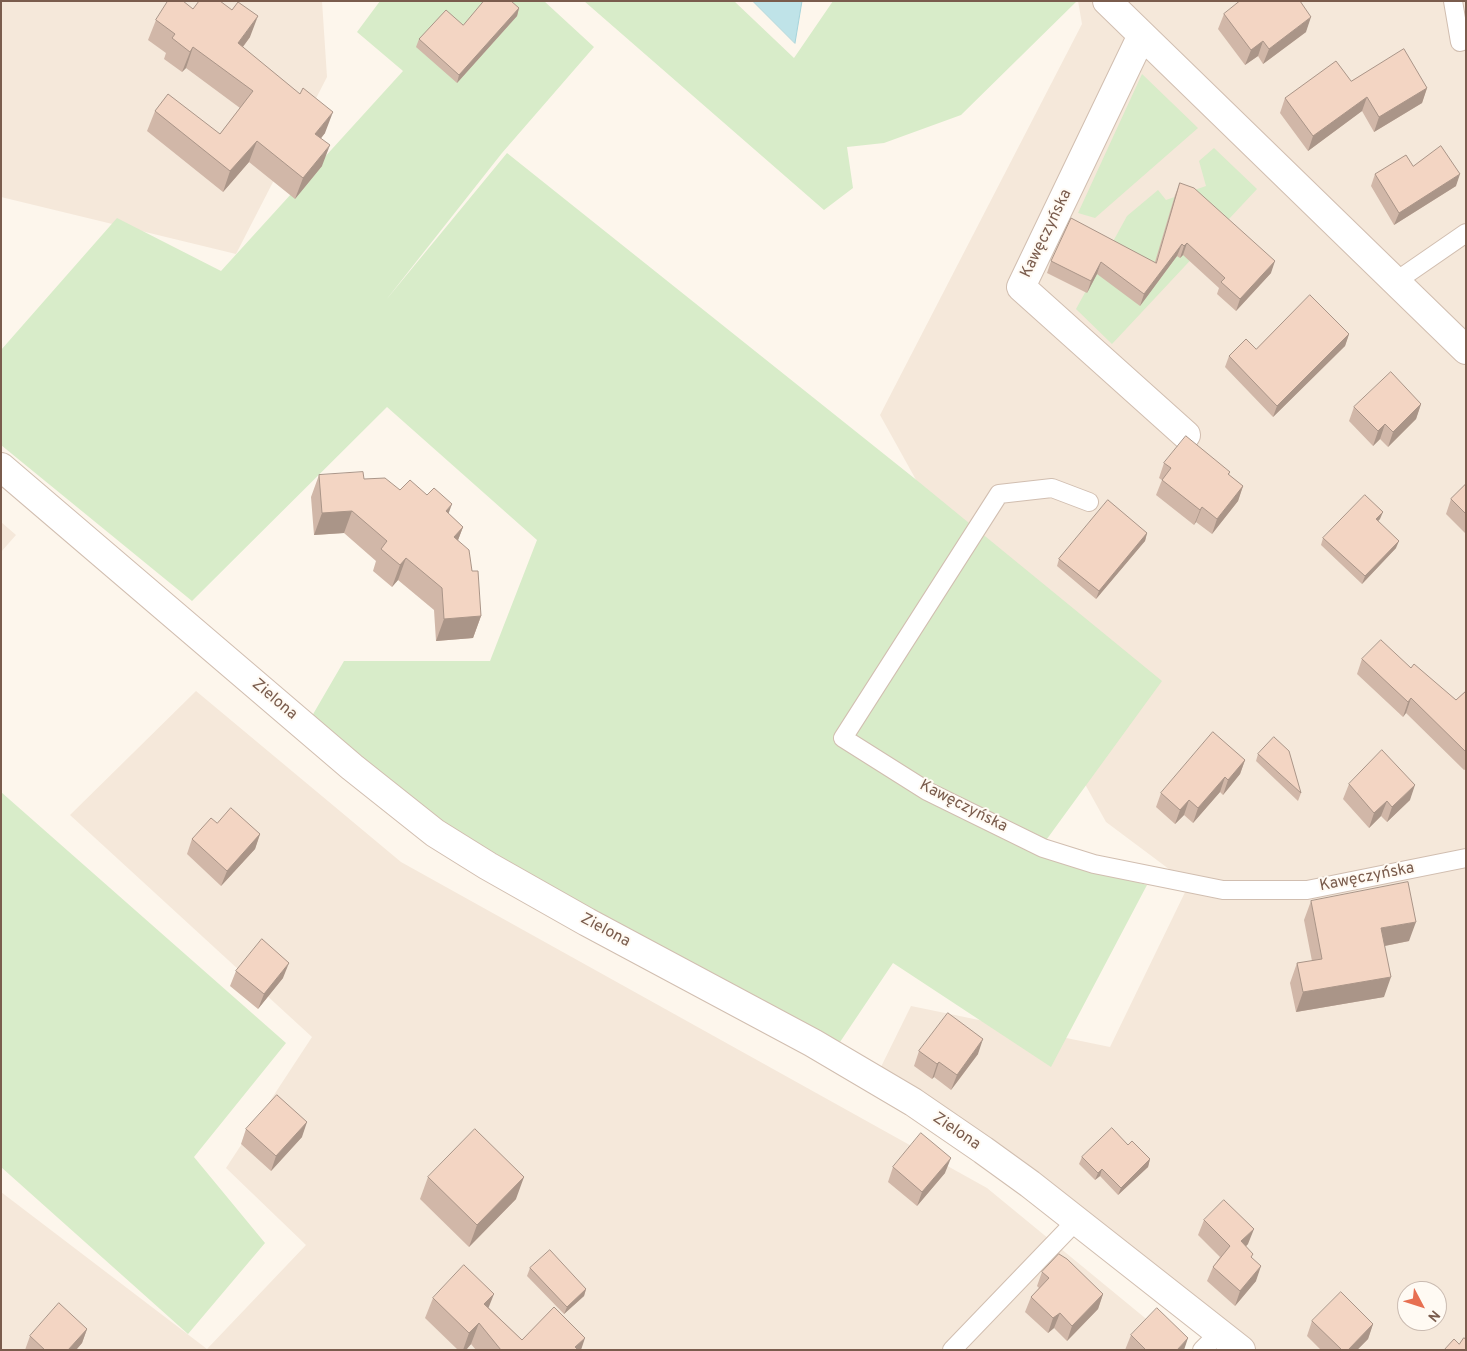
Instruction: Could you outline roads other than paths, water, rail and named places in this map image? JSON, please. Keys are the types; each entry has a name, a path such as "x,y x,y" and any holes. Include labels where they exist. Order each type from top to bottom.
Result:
{"street":[{"path":"1107,1 1466,350"},
{"name":"Kawęczyńska","path":"1142,35 1021,287 1186,435"},
{"name":"Zielona","path":"1,467 352,766 435,832 488,866 587,922 875,1079 983,1150 1076,1221 1210,1341 1241,1350"}],"lane":[{"path":"1453,1 1460,42"},
{"path":"1395,282 1466,233"},
{"name":"Kawęczyńska","path":"1088,502 1052,488 999,494 843,738 928,791 1043,848 1094,864 1224,890 1307,890 1466,858"},
{"path":"952,1350 1076,1221"}],"water":[{"path":"753,1 802,1 795,43"}]}
